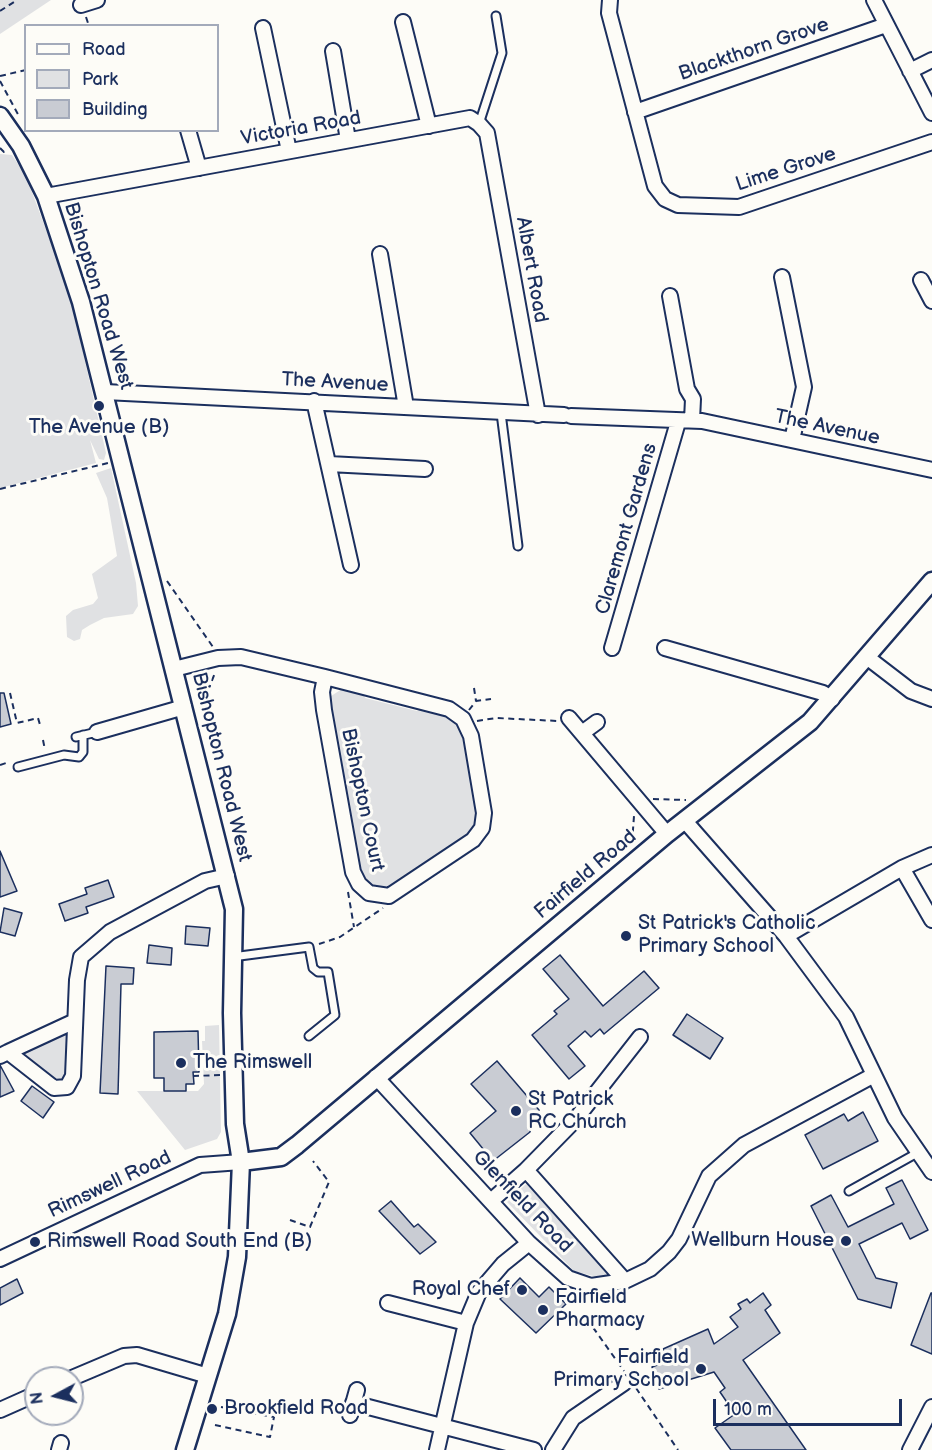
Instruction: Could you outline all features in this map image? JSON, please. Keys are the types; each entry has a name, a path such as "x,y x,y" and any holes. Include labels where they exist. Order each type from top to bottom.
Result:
{"street":[{"path":"81,5 97,0"},
{"path":"610,0 609,13 635,112"},
{"path":"874,0 932,113"},
{"path":"403,22 429,126"},
{"name":"Blackthorn Grove","path":"635,112 886,24"},
{"path":"263,28 289,151"},
{"path":"333,51 348,140"},
{"path":"910,71 932,60"},
{"name":"Lime Grove","path":"635,112 655,186 664,199 678,205 739,207 932,142"},
{"name":"Bishopton Road West","path":"0,116 23,150 46,196 81,302 174,669 191,710 234,909 232,957 235,1124 241,1162 237,1257 227,1314 185,1450"},
{"name":"Victoria Road","path":"46,196 470,118 483,128"},
{"name":"Albert Road","path":"483,128 538,415"},
{"path":"189,132 199,168"},
{"path":"380,254 406,407"},
{"path":"782,277 804,387 792,440"},
{"path":"670,296 687,389 693,399 685,421"},
{"path":"674,313 688,310"},
{"name":"The Avenue","path":"105,392 685,421 792,440 932,470"},
{"path":"314,401 351,566"},
{"name":"Claremont Gardens","path":"612,648 685,421"},
{"path":"329,464 425,469"},
{"name":"Fairfield Road","path":"241,1162 281,1157 667,834 810,722 932,580"},
{"path":"665,648 823,693 832,699"},
{"path":"174,669 221,658 241,657 449,709 466,719"},
{"path":"867,658 911,691 932,699"},
{"name":"Bishopton Court","path":"325,677 322,692 324,710 353,872 359,884 375,895 389,896 478,835 484,813 466,719"},
{"path":"86,735 191,710"},
{"path":"569,718 667,834"},
{"path":"582,734 597,722"},
{"path":"686,821 786,936 846,1017 895,1118 932,1172"},
{"path":"786,936 902,868 932,855"},
{"path":"902,868 932,920"},
{"path":"4,1054 54,1088 67,1087 73,1076 78,967 81,957 91,946 110,932 194,886 216,877 227,876"},
{"path":"4,1054 75,1021"},
{"path":"492,1200 526,1170 576,1119 639,1036"},
{"name":"Glenfield Road","path":"376,1077 492,1200 529,1243 568,1278 591,1286 625,1281 650,1269 669,1252 679,1239 709,1176 744,1145 874,1075"},
{"name":"Rimswell Road","path":"0,1259 200,1165 241,1162"},
{"path":"526,1170 625,1281"},
{"path":"437,1450 466,1323 479,1292 503,1264 529,1243"},
{"path":"388,1302 466,1323"},
{"path":"84,1373 124,1356 137,1355 208,1376"},
{"path":"553,1450 573,1418 627,1382"},
{"path":"0,1410 24,1399"},
{"path":"353,1403 534,1450"},
{"path":"910,1450 932,1407"}],"lane":[{"path":"483,128 502,53 496,16"},
{"path":"501,413 518,546"},
{"path":"18,767 64,755 79,757 83,752 86,735"},
{"path":"232,957 309,947 313,968 318,972 328,972 335,1015 309,1036"},
{"path":"849,1191 919,1152"}],"path":[{"path":"0,11 17,0"},
{"path":"0,76 24,70"},
{"path":"0,81 24,123"},
{"path":"0,489 121,460"},
{"path":"164,577 221,658 191,710"},
{"path":"466,719 476,702 474,688"},
{"path":"10,693 17,723 38,718 40,728"},
{"path":"476,702 491,699"},
{"path":"466,719 496,718 564,722 569,718"},
{"path":"43,740 46,753"},
{"path":"644,798 686,800"},
{"path":"632,843 634,815"},
{"path":"348,892 354,927"},
{"path":"309,947 340,937 391,903"},
{"path":"194,1076 222,1075"},
{"path":"290,1220 310,1227 329,1182 313,1161"},
{"path":"587,1319 627,1382 678,1450"},
{"path":"215,1425 270,1437 274,1417 221,1407"}],"green space":[{"path":"0,0 51,0 0,34"},
{"path":"0,154 12,155 26,176 54,251 72,304 106,453 104,460 99,459 90,440 96,463 0,488"},
{"path":"111,468 136,583 138,606 133,614 104,618 90,625 82,630 80,639 74,641 67,637 66,616 73,610 93,604 98,598 92,574 117,556 107,498 96,473"},
{"path":"342,689 363,692 365,698 417,711 424,708 449,717 460,726 464,741 476,812 474,826 462,840 389,887 375,888 365,881 359,871 349,835 353,829 337,738 332,736 328,698"},
{"path":"219,1025 221,1132 217,1139 185,1150 137,1091 198,1091 204,1084 202,1041 205,1041 205,1026"},
{"path":"63,1033 69,1036 67,1080 58,1084 23,1056 23,1053"},
{"path":"526,1184 608,1268 608,1275 601,1278 574,1271 507,1202"}],"building":[{"path":"0,693 4,693 11,724 0,727"},
{"path":"0,851 17,891 0,897"},
{"path":"108,880 114,897 86,907 88,913 65,921 59,904 87,894 85,888"},
{"path":"4,908 22,913 15,936 0,932"},
{"path":"186,926 210,928 208,946 185,944"},
{"path":"149,945 172,948 171,965 147,963"},
{"path":"560,955 603,1006 644,971 659,988 604,1034 600,1029 591,1037 585,1031 568,1046 585,1066 569,1079 532,1035 557,1014 554,1011 569,999 543,969"},
{"path":"106,966 134,968 133,984 121,984 118,1094 100,1093"},
{"path":"687,1014 723,1038 710,1059 673,1035"},
{"name":"The Rimswell","path":"198,1031 199,1072 193,1072 194,1084 186,1084 186,1091 164,1091 164,1078 154,1078 154,1032"},
{"name":"St Patrick RC Church","path":"497,1061 539,1110 539,1116 531,1122 530,1132 493,1161 470,1133 496,1111 471,1084"},
{"path":"0,1065 14,1091 0,1097"},
{"path":"32,1086 54,1102 43,1118 21,1101"},
{"path":"863,1112 878,1141 823,1169 805,1135 844,1114 848,1121"},
{"name":"Wellburn House","path":"902,1180 928,1230 910,1239 902,1223 859,1244 876,1278 897,1283 891,1308 858,1299 811,1206 831,1195 848,1227 894,1204 886,1188"},
{"path":"391,1201 414,1227 418,1224 436,1242 420,1254 379,1211"},
{"path":"520,1278 539,1297 549,1287 566,1304 536,1333 500,1299"},
{"path":"17,1279 23,1293 0,1305 0,1288"},
{"name":"Fairfield Primary School","path":"763,1293 771,1305 765,1310 780,1333 743,1360 806,1450 731,1450 715,1428 735,1414 720,1392 725,1388 714,1372 659,1389 652,1367 668,1361 663,1349 708,1329 714,1344 738,1327 730,1317 741,1309 738,1304 747,1299 750,1303"},
{"path":"932,1293 932,1354 911,1345"}],"place":[{"name":"The Avenue (B)","path":"99,406"},
{"name":"St Patrick's Catholic Primary School","path":"626,936"},
{"name":"The Rimswell","path":"181,1063"},
{"name":"St Patrick RC Church","path":"516,1111"},
{"name":"Wellburn House","path":"846,1241"},
{"name":"Rimswell Road South End (B)","path":"35,1242"},
{"name":"Royal Chef","path":"522,1290"},
{"name":"Fairfield Pharmacy","path":"543,1310"},
{"name":"Fairfield Primary School","path":"701,1369"},
{"name":"Brookfield Road","path":"212,1409"}]}
